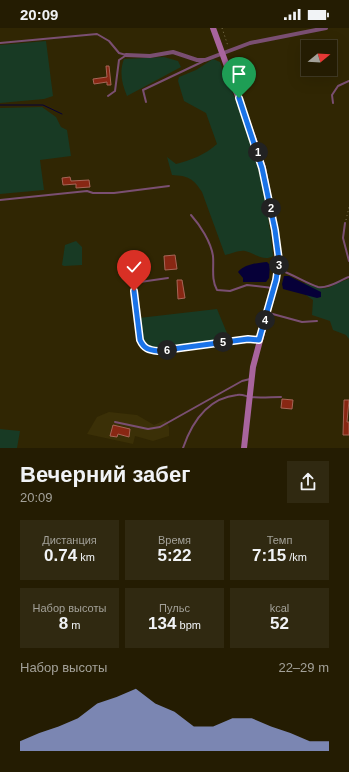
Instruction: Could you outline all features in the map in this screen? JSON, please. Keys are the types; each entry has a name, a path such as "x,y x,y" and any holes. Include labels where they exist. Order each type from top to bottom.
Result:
{"street":[{"path":"213,28 255,143 262,168 275,230 278,270 259,340 251,379 244,448"},
{"path":"126,56 140,54 150,56 173,52 197,60 205,60 250,43 326,28"}],"lane":[{"path":"0,43 97,34 109,41 119,53 126,56"},
{"path":"108,96 115,91 119,60 126,56"},
{"path":"146,102 144,90 205,60"},
{"path":"333,103 332,95 338,86 349,81"},
{"path":"0,200 87,191 92,194 114,193 169,186"},
{"path":"191,215 208,241 213,255 214,282 217,290 230,291 247,285 274,288"},
{"path":"345,223 343,238 349,261"},
{"path":"278,270 293,274 319,287 327,286 349,277"},
{"path":"168,278 140,282 134,291 140,340 144,347 148,350 158,351 233,341 259,340"},
{"path":"267,313 302,322 317,322"},
{"path":"115,422 148,430 160,427 242,381 251,379"},
{"path":"183,448 196,418 209,405 228,396 240,394 248,397 281,397"}],"path":[{"path":"222,28 229,51"},
{"path":"345,223 349,207"}],"shaded area":[{"path":"267,262 270,265 269,278 266,282 243,282 243,278 238,272 241,269 251,264"},
{"path":"284,276 289,276 321,292 321,297 317,298 283,289 282,284"},
{"path":"109,412 137,415 154,425 166,420 169,427 169,436 153,441 135,436 133,444 87,434 97,417"}],"green space":[{"path":"46,41 53,96 44,99 0,103 0,45"},
{"path":"164,57 178,61 181,67 127,96 122,78 122,64 124,59"},
{"path":"213,59 220,62 250,139 261,183 269,226 273,256 270,258 263,258 245,251 225,255 202,192 190,179 172,175 167,157 176,164 198,157 217,144 206,113 184,101 178,81 179,77 196,70"},
{"path":"42,107 56,117 61,127 67,130 71,156 40,160 44,190 0,194 0,108"},
{"path":"76,241 82,247 82,265 62,265 65,245"},
{"path":"349,279 349,339 346,335 333,330 330,321 312,315 313,300 303,293 305,283 320,288 328,288"},
{"path":"217,309 229,338 154,349 145,344 141,337 139,318"},
{"path":"0,429 20,431 17,448 0,448"}],"building":[{"path":"106,66 109,66 111,85 107,85 107,82 94,84 93,79 107,77"},
{"path":"70,177 71,181 89,180 90,187 76,188 76,184 63,185 62,178"},
{"path":"175,255 177,269 165,270 164,256"},
{"path":"177,280 182,280 185,298 178,299"},
{"path":"282,399 293,400 292,409 281,408"},
{"path":"344,400 349,400 347,422 349,422 349,435 343,435"},
{"path":"113,425 130,429 129,437 118,434 117,437 110,436"}],"waterway":[{"path":"0,105 43,105 62,114"}],"route":[{"path":"134,291 140,340 144,347 148,350 158,351 248,339 259,340 273,295 279,260 267,188 255,143 239,98"}]}
